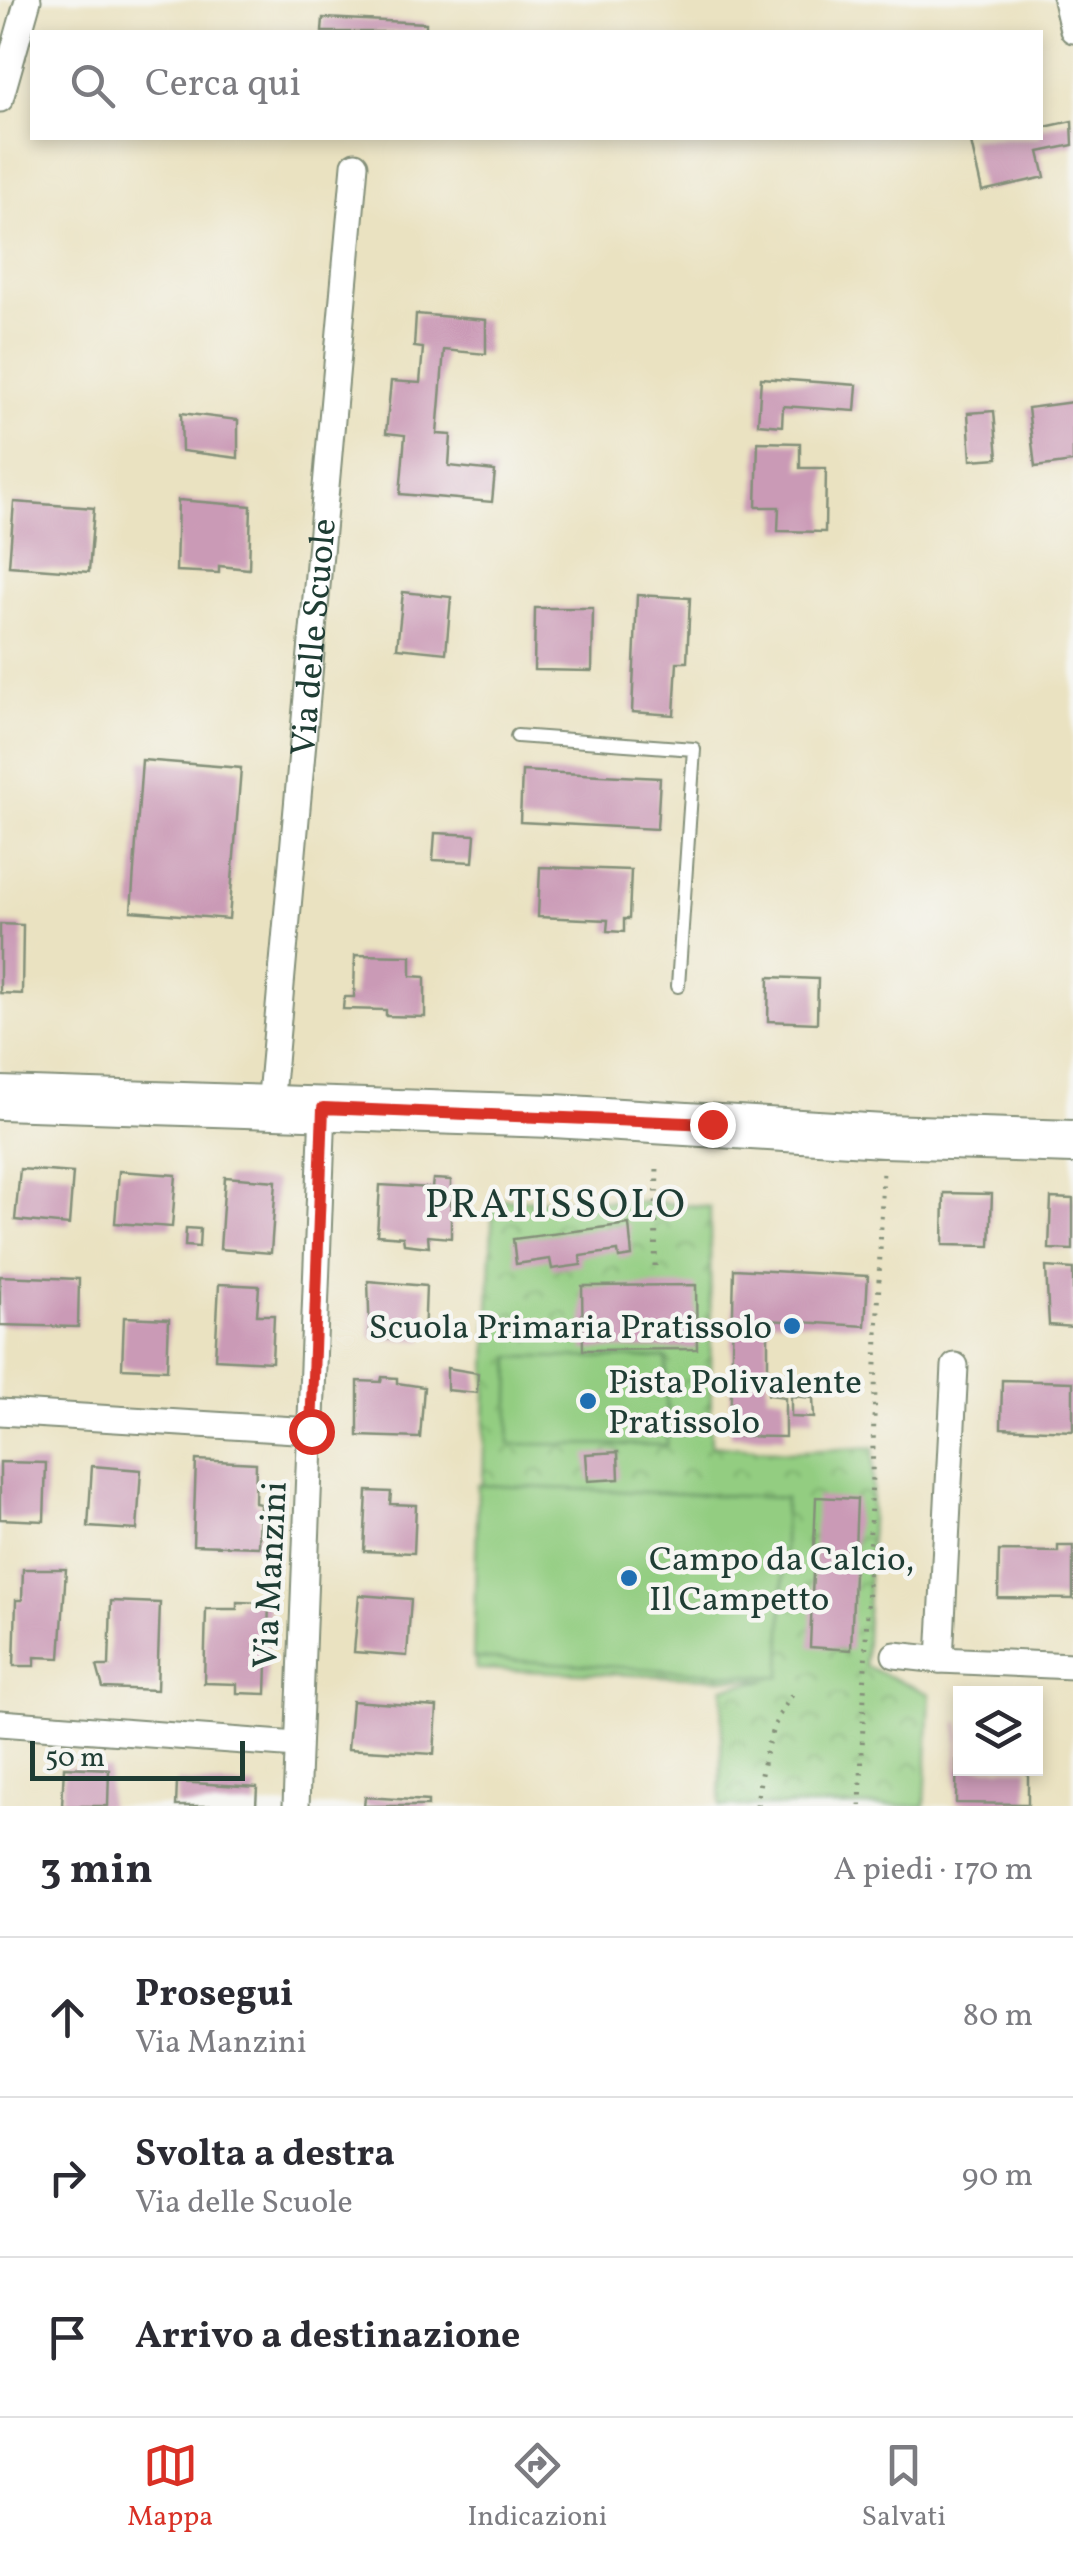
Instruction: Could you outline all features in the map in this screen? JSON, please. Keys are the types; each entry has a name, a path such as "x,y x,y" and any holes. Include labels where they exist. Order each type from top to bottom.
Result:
{"main road":[{"path":"0,1098 554,1116 884,1136 1073,1142"}],"street":[{"path":"0,99 28,0"},
{"path":"1066,0 1073,30"},
{"name":"Via delle Scuole","path":"270,1107 355,164"},
{"name":"Via Manzini","path":"296,1806 323,1108"},
{"path":"940,1660 954,1366"},
{"path":"0,1412 311,1431"},
{"path":"895,1655 1073,1666"},
{"path":"0,1723 297,1745"}],"lane":[{"path":"518,736 694,748 678,986"}],"path":[{"path":"860,1806 883,1160"},
{"path":"654,1266 656,1165"},
{"path":"758,1806 766,1748 778,1712 796,1690"}],"green space":[{"path":"493,1199 656,1202 710,1207 711,1445 788,1452 874,1447 865,1666 930,1694 925,1806 720,1806 723,1687 767,1680 476,1669"},
{"name":"Pista Polivalente Pratissolo","path":"511,1357 666,1358 667,1445 509,1444"},
{"name":"Campo da Calcio, Il Campetto","path":"478,1485 785,1498 781,1677 473,1658"}],"building":[{"path":"323,18 426,23 426,30 322,30"},
{"path":"1072,121 1073,145 1039,152 1045,177 982,191 970,140 1043,140 1043,127"},
{"path":"416,314 486,320 486,354 444,350 437,434 451,435 449,466 495,471 492,502 400,494 405,435 386,433 391,381 420,383 423,348 414,347"},
{"path":"761,378 857,385 855,411 783,406 782,426 758,424"},
{"path":"1073,402 1073,462 1035,467 1028,408"},
{"path":"994,411 998,458 971,460 968,413"},
{"path":"181,413 238,420 238,458 182,451"},
{"path":"758,442 800,443 800,468 826,468 825,532 778,531 779,507 756,507"},
{"path":"178,500 251,506 249,569 219,566 219,573 176,571"},
{"path":"14,502 94,508 89,572 9,566"},
{"path":"403,592 451,597 446,653 397,648"},
{"path":"637,595 690,598 687,662 677,662 674,715 632,712"},
{"path":"535,608 593,608 592,671 534,670"},
{"path":"142,760 241,768 229,919 131,911"},
{"path":"522,771 660,778 657,829 520,822"},
{"path":"435,833 475,835 473,862 433,860"},
{"path":"540,867 631,870 629,919 624,919 624,932 607,931 608,920 538,917"},
{"path":"0,924 23,925 22,994 0,993"},
{"path":"355,955 411,956 411,976 425,977 425,1017 386,1016 386,1010 343,1009 344,997 354,997"},
{"path":"769,977 818,979 817,1023 768,1021"},
{"path":"20,1169 73,1173 69,1225 15,1220"},
{"path":"119,1171 176,1175 172,1227 115,1223"},
{"path":"225,1177 276,1181 271,1253 220,1249"},
{"path":"433,1179 451,1180 451,1238 428,1236 429,1247 404,1244 403,1237 377,1235 380,1185 432,1188"},
{"path":"944,1193 992,1194 990,1246 943,1245"},
{"path":"1051,1198 1073,1199 1073,1250 1049,1249"},
{"path":"629,1224 632,1256 619,1258 618,1251 580,1256 581,1265 552,1269 550,1259 516,1264 513,1239"},
{"path":"186,1228 200,1229 199,1247 185,1246"},
{"path":"1046,1267 1073,1269 1073,1327 1049,1325"},
{"path":"734,1269 868,1276 865,1326 768,1320 768,1395 785,1397 785,1437 730,1436"},
{"path":"0,1276 79,1279 78,1327 0,1325"},
{"path":"368,1281 426,1286 424,1341 370,1338"},
{"path":"219,1284 259,1286 257,1315 274,1315 272,1362 215,1359"},
{"path":"696,1285 697,1349 583,1350 582,1286"},
{"path":"124,1317 169,1319 167,1370 122,1368"},
{"path":"447,1368 478,1373 477,1393 447,1390"},
{"path":"382,1377 424,1387 420,1438 358,1436 358,1381 381,1382"},
{"path":"1002,1380 1073,1382 1073,1431 1001,1428"},
{"path":"791,1396 813,1398 814,1418 791,1417"},
{"path":"618,1452 619,1479 588,1481 586,1454"},
{"path":"196,1460 256,1463 259,1547 193,1545"},
{"path":"0,1462 46,1463 44,1521 0,1519"},
{"path":"92,1466 141,1470 137,1530 88,1527"},
{"path":"367,1491 391,1492 390,1504 416,1505 414,1553 364,1551"},
{"path":"816,1497 857,1499 851,1650 810,1647"},
{"path":"1058,1546 1073,1546 1073,1599 998,1598 999,1551 1058,1552"},
{"path":"23,1569 66,1569 60,1658 35,1657 35,1666 14,1666 16,1600 22,1600"},
{"path":"359,1595 411,1599 407,1656 354,1652"},
{"path":"111,1601 160,1603 157,1690 103,1688 97,1666 109,1666"},
{"path":"237,1602 269,1603 266,1694 237,1693 237,1684 204,1683 206,1609 237,1609"},
{"path":"352,1701 437,1707 434,1754 348,1749"},
{"path":"64,1767 109,1769 108,1806 62,1806"},
{"path":"956,1776 1028,1776 1028,1804 956,1803"},
{"path":"177,1782 257,1787 256,1806 176,1806"},
{"path":"365,1797 428,1801 428,1806 364,1806"}],"place":[{"name":"Scuola Primaria Pratissolo","path":"792,1326"},
{"name":"Pista Polivalente Pratissolo","path":"588,1401"},
{"name":"Campo da Calcio, Il Campetto","path":"629,1578"}],"district":[{"name":"PRATISSOLO","path":"556,1203"}],"route":[{"path":"311,1431 323,1108 712,1124"}]}
